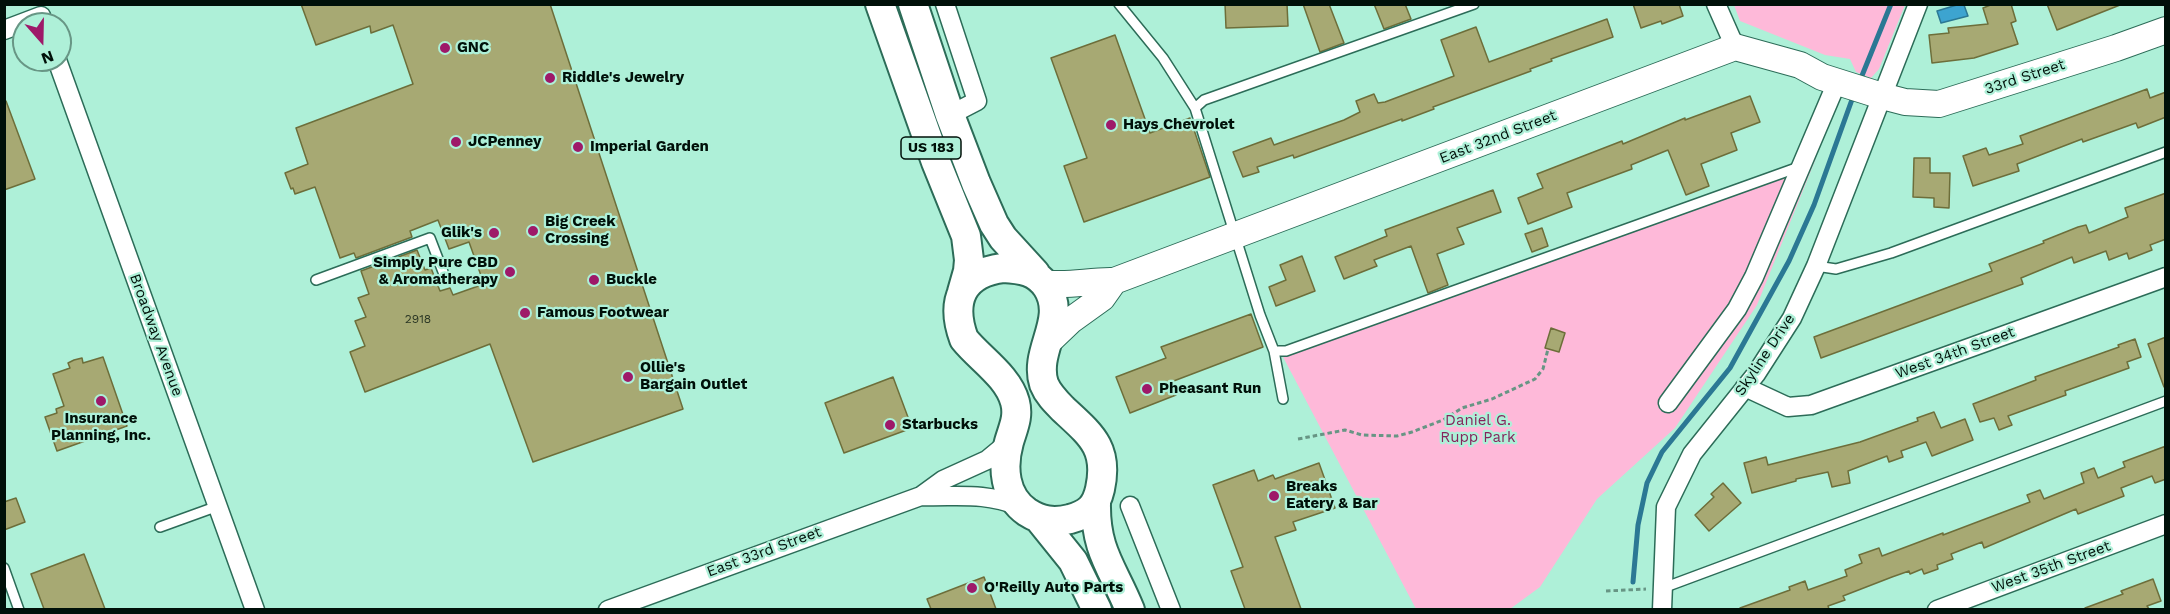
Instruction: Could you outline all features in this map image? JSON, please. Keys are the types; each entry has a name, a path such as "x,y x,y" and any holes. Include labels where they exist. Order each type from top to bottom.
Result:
{"main road":[{"name":"US 183","path":"880,4 936,162 966,236 969,260 962,292"},
{"name":"US 183","path":"913,4 950,115 994,224 1014,251 1039,278"},
{"path":"1097,609 1073,561 1009,490 1006,477 1006,455 1016,418 1013,396 1006,384 964,339 959,320 962,292 970,279 990,269 1020,269 1039,278 1052,298 1054,308 1049,341 1041,369 1047,391 1054,401 1094,439 1101,451 1103,464 1096,503 1098,534 1102,550 1130,609"},
{"path":"1030,513 1055,521 1071,519 1084,514 1096,503"}],"street":[{"path":"945,4 977,101 950,115"},
{"path":"1716,4 1735,47 1800,65 1822,77 1882,96"},
{"name":"Skyline Drive","path":"1662,609 1666,507 1692,454 1756,374 1792,318 1816,266 1919,5"},
{"name":"33rd Street","path":"1882,96 1905,102 1939,104 2166,30"},
{"name":"East 32nd Street","path":"1039,278 1066,285 1094,280 1114,281 1735,47"},
{"name":"Broadway Avenue","path":"61,72 255,609"},
{"path":"1668,403 1737,309 1754,277 1837,82"},
{"name":"West 34th Street","path":"1745,387 1788,406 1811,405 2166,277"},
{"name":"East 32nd Street","path":"1049,341 1070,321 1102,298 1114,281"},
{"name":"East 33rd Street","path":"608,609 641,604 921,496 943,480 987,460 1010,441"},
{"name":"East 33rd Street","path":"921,496 998,498 1030,513"},
{"path":"1130,506 1171,609"},
{"name":"West 35th Street","path":"1937,609 2166,524"}],"lane":[{"path":"1119,4 1163,58 1195,108 1260,315 1275,351 1283,399"},
{"path":"1195,108 1204,100 1474,4"},
{"path":"1816,266 1836,269 1891,254 2166,152"},
{"path":"1275,351 1286,351 1801,166"},
{"path":"316,280 430,238 445,277"},
{"path":"1663,588 2166,400"},
{"path":"160,527 218,506"},
{"path":"4,568 20,609"}],"path":[{"path":"1298,439 1345,430 1362,435 1397,436 1412,432 1443,420 1462,408 1492,399 1535,379 1543,369 1548,349"},
{"path":"1606,591 1663,588"}],"green space":[{"path":"1734,4 1905,5 1879,69 1871,78 1856,72 1850,59 1825,55 1740,21"},
{"name":"Daniel G. Rupp Park","path":"1816,158 1757,305 1675,428 1597,499 1540,587 1510,609 1416,609 1282,355"}],"water":[{"path":"1960,4 1964,5 1968,16 1941,23 1937,11"}],"building":[{"name":"Big Creek Crossing","path":"301,4 550,4 683,409 533,462 490,344 365,392 350,352 365,346 355,321 366,317 358,298 369,294 361,271 417,250 425,270 431,268 440,291 450,288 453,295 484,284 469,242 449,249 438,220 410,231 412,237 356,258 354,253 340,258 315,187 295,194 293,188 291,189 285,173 308,164 296,128 413,84 393,25 371,33 370,26 316,45"},
{"path":"1225,4 1287,4 1288,26 1226,28"},
{"path":"1303,4 1329,4 1344,43 1320,52"},
{"path":"1374,4 1405,4 1411,19 1384,29"},
{"path":"1633,4 1679,4 1683,16 1662,24 1661,21 1641,28"},
{"path":"1993,4 2011,4 2016,21 2011,23 2018,44 1974,58 1932,63 1929,35 1949,33 1948,28 1988,24 1983,8"},
{"path":"2047,4 2120,4 2120,5 2057,30"},
{"path":"1607,19 1613,37 1551,59 1552,61 1530,69 1531,71 1433,107 1434,109 1402,121 1402,119 1294,158 1293,155 1257,167 1259,172 1243,177 1233,152 1271,138 1274,145 1344,120 1360,112 1356,101 1374,94 1378,103 1385,102 1454,76 1441,40 1476,27 1489,62"},
{"name":"Hays Chevrolet","path":"1115,35 1150,133 1190,118 1210,177 1084,222 1064,166 1087,158 1051,58"},
{"path":"2147,89 2150,98 2166,92 2166,117 2138,128 2136,123 2083,142 2082,139 2017,164 2019,171 1973,186 1963,156 1986,148 1989,155 2023,144 2020,136"},
{"path":"1750,96 1760,122 1731,133 1737,150 1701,164 1709,186 1686,195 1668,150 1631,165 1632,169 1567,193 1572,207 1528,224 1518,198 1543,188 1537,174"},
{"path":"4,101 6,101 35,179 4,190"},
{"path":"1914,158 1930,158 1930,173 1950,173 1949,208 1934,207 1934,198 1913,197"},
{"path":"1493,190 1501,212 1457,228 1464,244 1437,254 1448,285 1428,293 1411,246 1374,260 1377,266 1344,279 1335,257 1387,236 1385,230"},
{"path":"2166,193 2166,239 2150,245 2152,250 2129,259 2127,253 2109,260 2106,251 2074,263 2072,257 2021,278 2023,284 1821,358 1814,337 1992,271 1989,264 2078,227 2086,225 2089,233 2128,217 2125,208"},
{"path":"1542,228 1548,246 1532,252 1525,234"},
{"path":"1302,256 1315,291 1276,306 1269,287 1286,280 1280,265"},
{"path":"1251,314 1263,347 1171,382 1176,395 1130,413 1116,377 1166,358 1161,347"},
{"path":"1551,328 1565,333 1559,352 1545,348"},
{"path":"2166,337 2166,387 2164,387 2148,344"},
{"path":"2135,339 2141,357 2127,362 2129,368 2065,391 2066,395 2008,416 2012,425 1999,430 1994,418 1980,422 1973,404 2036,380 2035,377"},
{"name":"Insurance Planning, Inc.","path":"103,357 127,426 57,451 45,417 57,413 56,409 64,406 53,374 70,368 68,363 74,360 82,358 83,363"},
{"path":"893,377 912,428 844,453 825,403"},
{"path":"1934,412 1941,428 1965,419 1973,440 1932,456 1926,442 1901,451 1903,457 1889,462 1887,456 1848,471 1850,483 1832,487 1828,472 1752,493 1744,463 1766,457 1768,465 1860,442 1918,421 1917,418"},
{"path":"2166,446 2166,479 2155,483 2152,476 2121,488 2124,496 2078,514 2076,509 1984,548 1982,542 1951,554 1953,559 1937,565 1938,569 1924,574 1922,569 1910,574 1909,571 1892,577 1843,596 1845,600 1828,606 1829,609 1740,609 1790,590 1789,587 1805,581 1808,590 1847,576 1845,570 1862,563 1859,555 1879,548 1882,556 1943,533 1943,535 2030,502 2027,495 2040,490 2044,499 2084,483 2081,473 2094,468 2098,478 2125,467 2123,462"},
{"name":"Breaks Eatery & Bar","path":"1319,463 1335,508 1293,522 1296,530 1275,537 1301,609 1245,609 1231,571 1243,567 1213,485 1254,470 1258,481 1273,475 1275,479"},
{"path":"1723,483 1741,503 1709,531 1695,515 1714,497 1711,494"},
{"path":"16,498 25,522 4,530 4,502"},
{"path":"84,554 105,609 44,609 31,574"},
{"name":"O'Reilly Auto Parts","path":"984,577 996,609 931,609 927,599"},
{"path":"2153,579 2161,601 2147,606 2149,609 2085,608 2123,594 2121,591"}],"waterway":[{"path":"1859,83 1891,4"},
{"path":"1633,582 1638,525 1647,483 1662,452 1730,368 1789,261 1814,205 1854,94"}],"place":[{"name":"GNC","path":"445,48"},
{"name":"Riddle's Jewelry","path":"550,78"},
{"name":"Hays Chevrolet","path":"1111,125"},
{"name":"JCPenney","path":"456,142"},
{"name":"Imperial Garden","path":"578,147"},
{"name":"Big Creek Crossing","path":"533,231"},
{"name":"Glik's","path":"494,233"},
{"name":"Simply Pure CBD & Aromatherapy","path":"510,272"},
{"name":"Buckle","path":"594,280"},
{"name":"Famous Footwear","path":"525,313"},
{"name":"Ollie's Bargain Outlet","path":"628,377"},
{"name":"Pheasant Run","path":"1147,389"},
{"name":"Insurance Planning, Inc.","path":"101,401"},
{"name":"Starbucks","path":"890,425"},
{"name":"Breaks Eatery & Bar","path":"1274,496"},
{"name":"O'Reilly Auto Parts","path":"972,588"}]}
